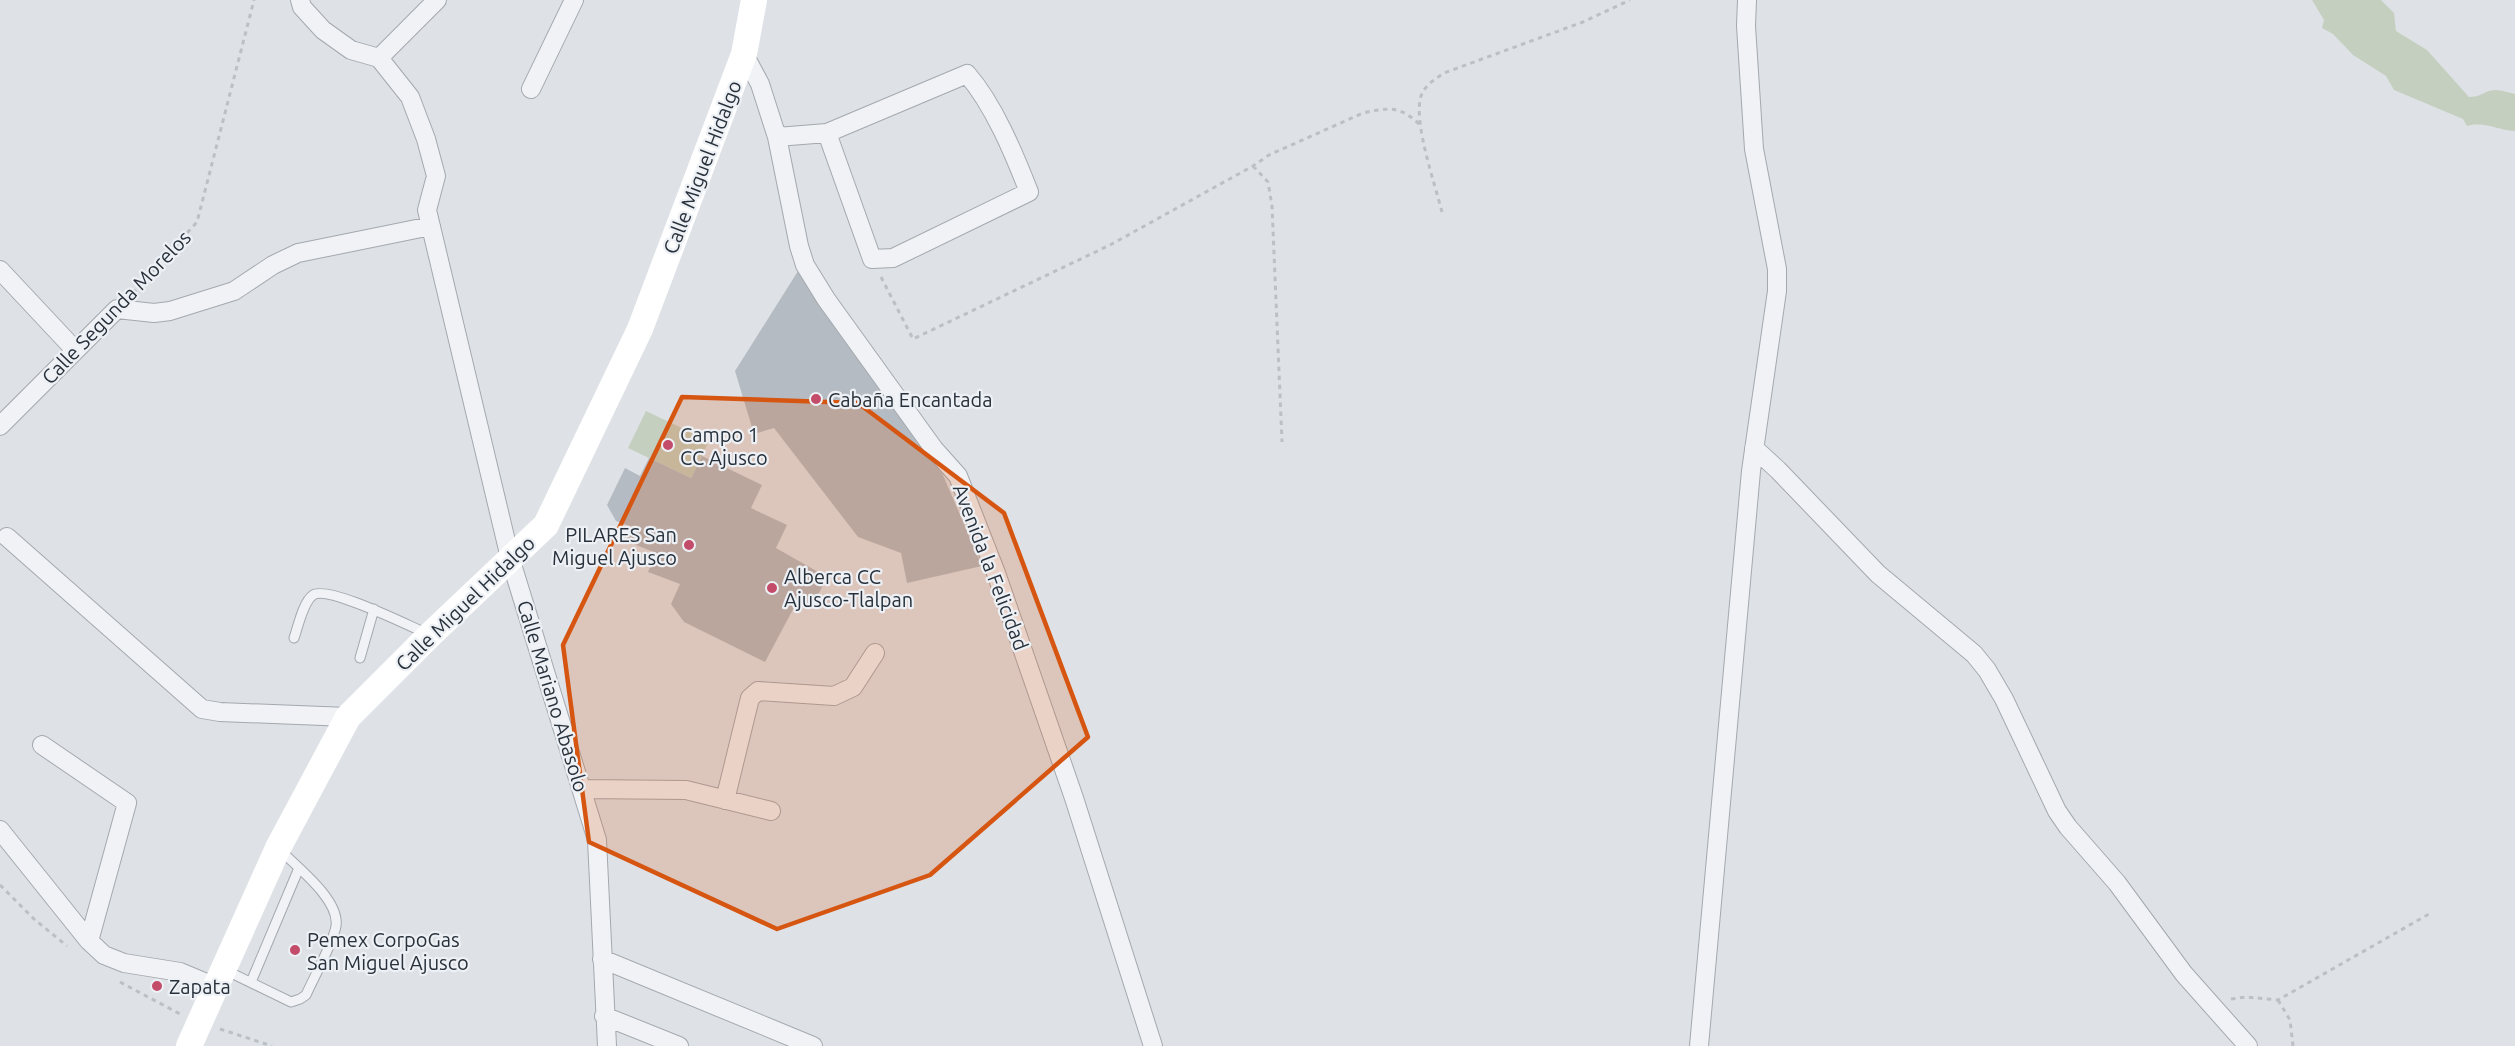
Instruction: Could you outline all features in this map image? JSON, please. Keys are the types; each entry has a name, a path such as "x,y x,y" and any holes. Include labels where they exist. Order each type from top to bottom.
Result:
{"main road":[{"name":"Calle Miguel Hidalgo","path":"189,1046 278,848 348,717 546,525 640,329 744,54 754,0"}],"street":[{"path":"300,0 302,7 324,30 351,50 379,58 437,0"},
{"path":"531,89 574,0"},
{"path":"1699,1046 1754,448 1777,291 1778,269 1754,149 1746,26 1747,0"},
{"name":"Avenida la Felicidad","path":"744,54 760,84 777,138 794,226 805,265 825,299 934,449 958,476 996,573 1074,798 1153,1046"},
{"name":"Calle Mariano Abasolo","path":"379,58 410,97 426,139 436,176 427,210 510,558 597,840 607,1046"},
{"path":"777,138 827,133 967,74 979,87 1029,192 893,258 872,260 827,133"},
{"path":"117,309 154,313 170,311 234,291 273,265 298,253 431,226"},
{"path":"0,270 75,350"},
{"name":"Calle Segunda Morelos","path":"0,426 117,309"},
{"path":"1754,448 1878,574 1974,654 1987,670 2004,699 2057,811 2068,827 2117,883 2184,974 2248,1046"},
{"path":"7,537 202,708 220,712 348,717"},
{"path":"725,800 750,698 758,691 834,696 853,687 875,653"},
{"path":"42,745 128,803 89,941"},
{"path":"582,789 686,790 771,811"},
{"path":"0,830 89,941 104,956 124,963 220,978"},
{"path":"602,959 813,1046"},
{"path":"604,1016 679,1046"}],"lane":[{"path":"294,638 307,603 312,596 321,592 374,609 430,635"},
{"path":"360,658 374,609"},
{"path":"220,978 251,982 291,1002 306,995 336,927 335,914 327,898 278,848"},
{"path":"251,982 298,868"}],"path":[{"name":"Calle Segunda Morelos","path":"117,309 197,222 254,0"},
{"path":"1442,212 1420,126 1419,107 1422,94 1430,83 1444,73 1583,22 1630,0"},
{"path":"872,260 913,339 1110,245 1269,155 1363,113 1379,109 1402,111 1420,126"},
{"path":"1253,166 1268,182 1272,206 1282,442"},
{"path":"2205,998 2278,1000 2428,914"},
{"path":"2278,1000 2290,1020 2293,1046"},
{"path":"215,1027 272,1046"}],"highlighted area":[{"path":"682,397 858,403 1004,513 1088,737 930,875 777,929 589,842 563,645"}],"green space":[{"path":"2312,0 2381,0 2394,13 2396,31 2427,50 2469,97 2495,90 2515,94 2515,131 2485,125 2467,126 2463,119 2394,90 2386,76 2353,55 2333,34 2322,28 2324,20"},
{"name":"Campo 1 CC Ajusco","path":"646,411 709,441 691,478 628,448"}],"building":[{"name":"Cabaña Encantada","path":"798,271 811,280 817,299 943,475 982,566 907,583 901,553 858,537 774,428 754,434 735,371"},
{"name":"PILARES San Miguel Ajusco","path":"702,456 762,485 751,508 787,525 776,548 827,577 812,607 798,600 765,662 684,622 671,604 680,584 648,572 656,553 626,541 632,527 616,521 607,505 625,468 640,476 649,458 691,478"}],"place":[{"name":"Cabaña Encantada","path":"816,399"},
{"name":"Campo 1 CC Ajusco","path":"668,445"},
{"name":"PILARES San Miguel Ajusco","path":"689,545"},
{"name":"Alberca CC Ajusco-Tlalpan","path":"772,588"},
{"name":"Pemex CorpoGas San Miguel Ajusco","path":"295,950"},
{"name":"Zapata","path":"157,986"}]}
